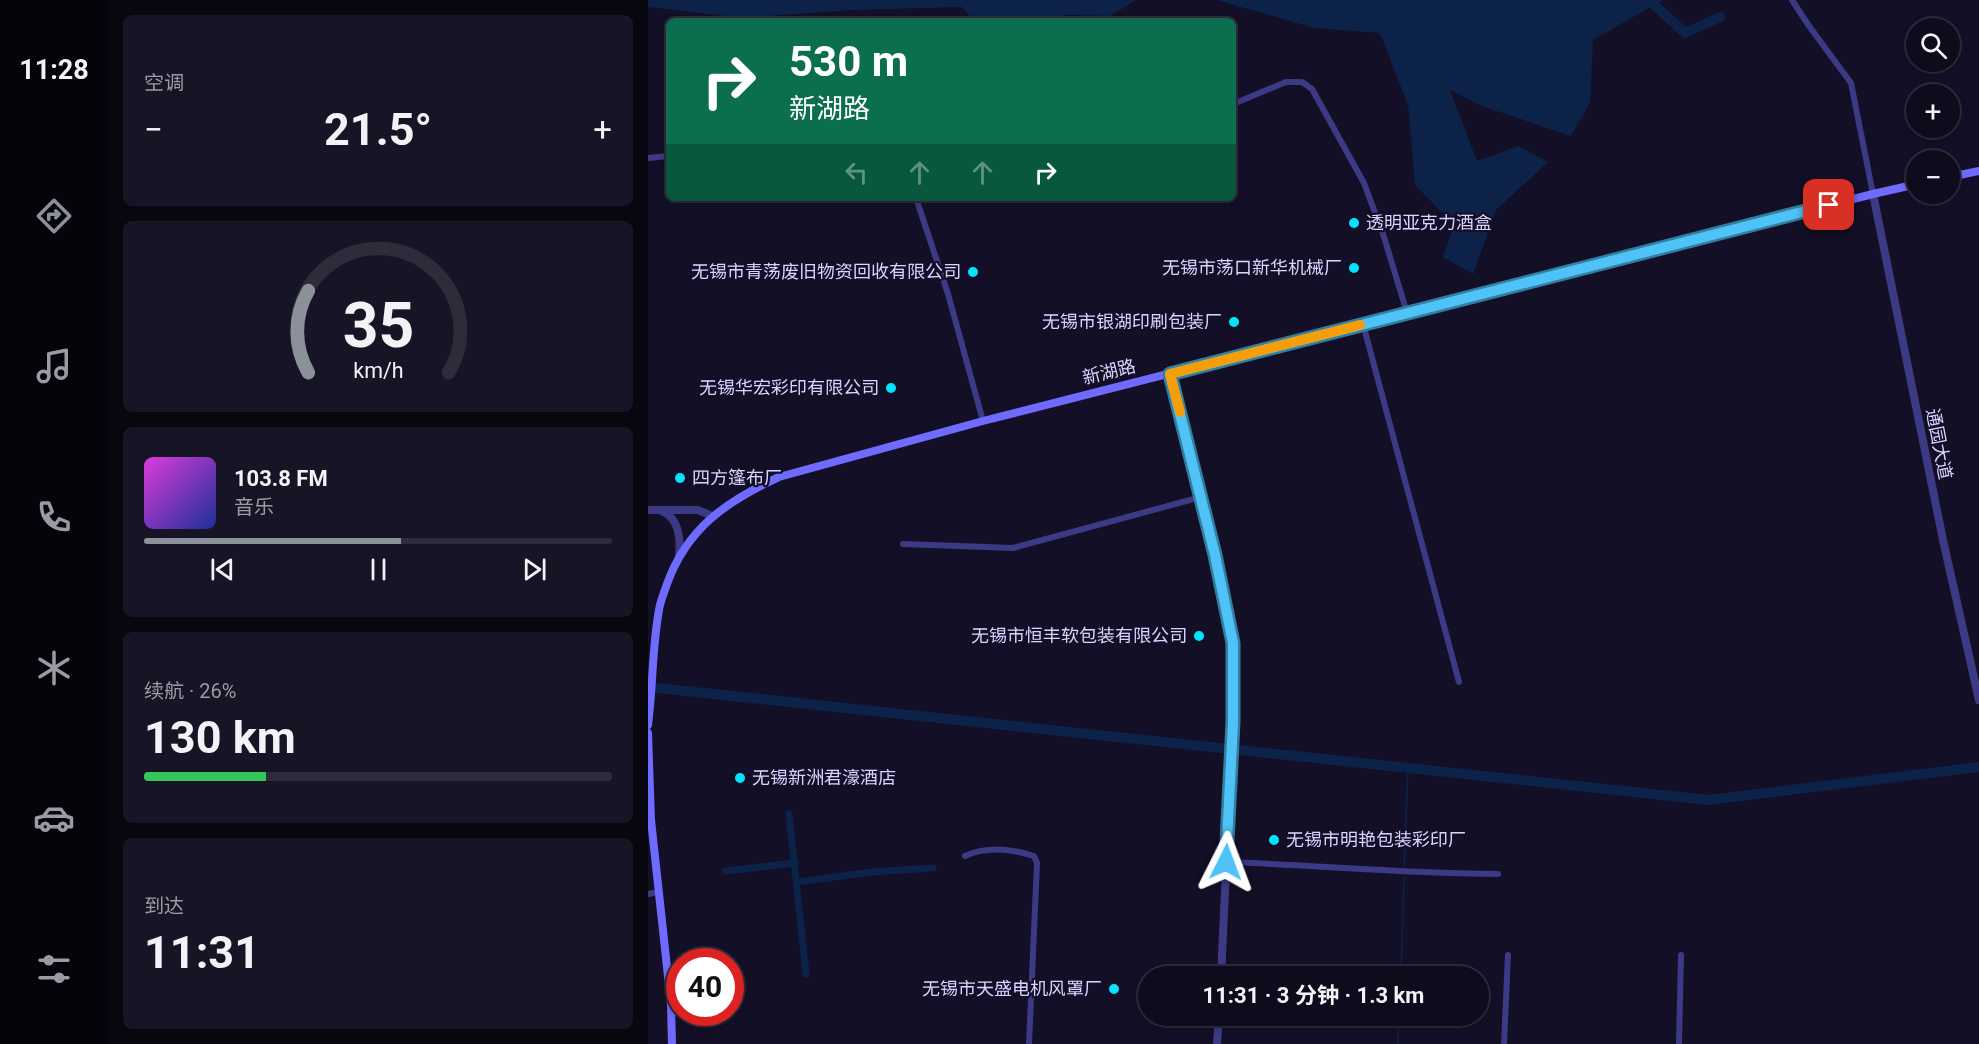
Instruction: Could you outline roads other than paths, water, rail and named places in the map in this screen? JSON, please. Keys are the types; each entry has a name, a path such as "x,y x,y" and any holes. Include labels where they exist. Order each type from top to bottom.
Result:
{"main road":[{"path":"1960,175 1979,171"},
{"name":"新湖路","path":"648,725 659,609 679,556 712,516 749,491 779,477 983,421 1906,187"},
{"path":"648,733 651,820 671,1004 672,1044"}],"street":[{"path":"1792,0 1851,83 1874,194"},
{"path":"1236,103 1286,82 1302,82 1312,89 1364,183 1384,237 1407,313"},
{"path":"648,158 666,156"},
{"name":"通园大道","path":"1874,194 1943,540 1979,700"},
{"path":"917,201 948,294 983,421"},
{"path":"1363,324 1458,682"},
{"path":"1170,374 1215,555 1233,643 1232,727 1221,966"},
{"path":"903,544 1013,548 1201,497"},
{"path":"648,510 698,510 712,516"},
{"path":"658,510 670,515 674,521 680,545 679,556"},
{"path":"965,856 978,850 998,849 1034,856 1037,863 1029,1044"},
{"path":"1226,862 1408,872 1498,874"},
{"path":"648,894 658,892"},
{"path":"1504,1044 1508,955"},
{"path":"1679,1044 1682,955"},
{"path":"1218,1044 1219,1026"}],"water":[{"path":"648,0 1136,0 1110,16 1066,15 1060,18 971,18 962,7 852,10 743,18 648,7"},
{"path":"1217,0 1663,0 1593,40 1590,103 1571,136 1479,105 1450,90 1477,161 1518,146 1548,162 1496,210 1473,274 1443,257 1454,225 1415,185 1408,105 1380,33 1314,28"}],"waterway":[{"path":"1649,0 1685,33 1720,17"},
{"path":"648,687 1709,800 1979,767"},
{"path":"1404,870 1408,769"},
{"path":"789,814 806,974"},
{"path":"726,871 795,863"},
{"path":"797,882 872,872 933,868"},
{"path":"1401,966 1404,875"},
{"path":"1398,1044 1399,1026"}],"place":[{"name":"透明亚克力酒盒","path":"1354,223"},
{"name":"无锡市荡口新华机械厂","path":"1354,268"},
{"name":"无锡市青荡废旧物资回收有限公司","path":"973,272"},
{"name":"无锡市银湖印刷包装厂","path":"1234,322"},
{"name":"无锡华宏彩印有限公司","path":"891,388"},
{"name":"四方篷布厂","path":"680,478"},
{"name":"无锡市恒丰软包装有限公司","path":"1199,636"},
{"name":"无锡新洲君濠酒店","path":"740,778"},
{"name":"无锡市明艳包装彩印厂","path":"1274,840"},
{"name":"无锡市天盛电机风罩厂","path":"1114,989"}]}
